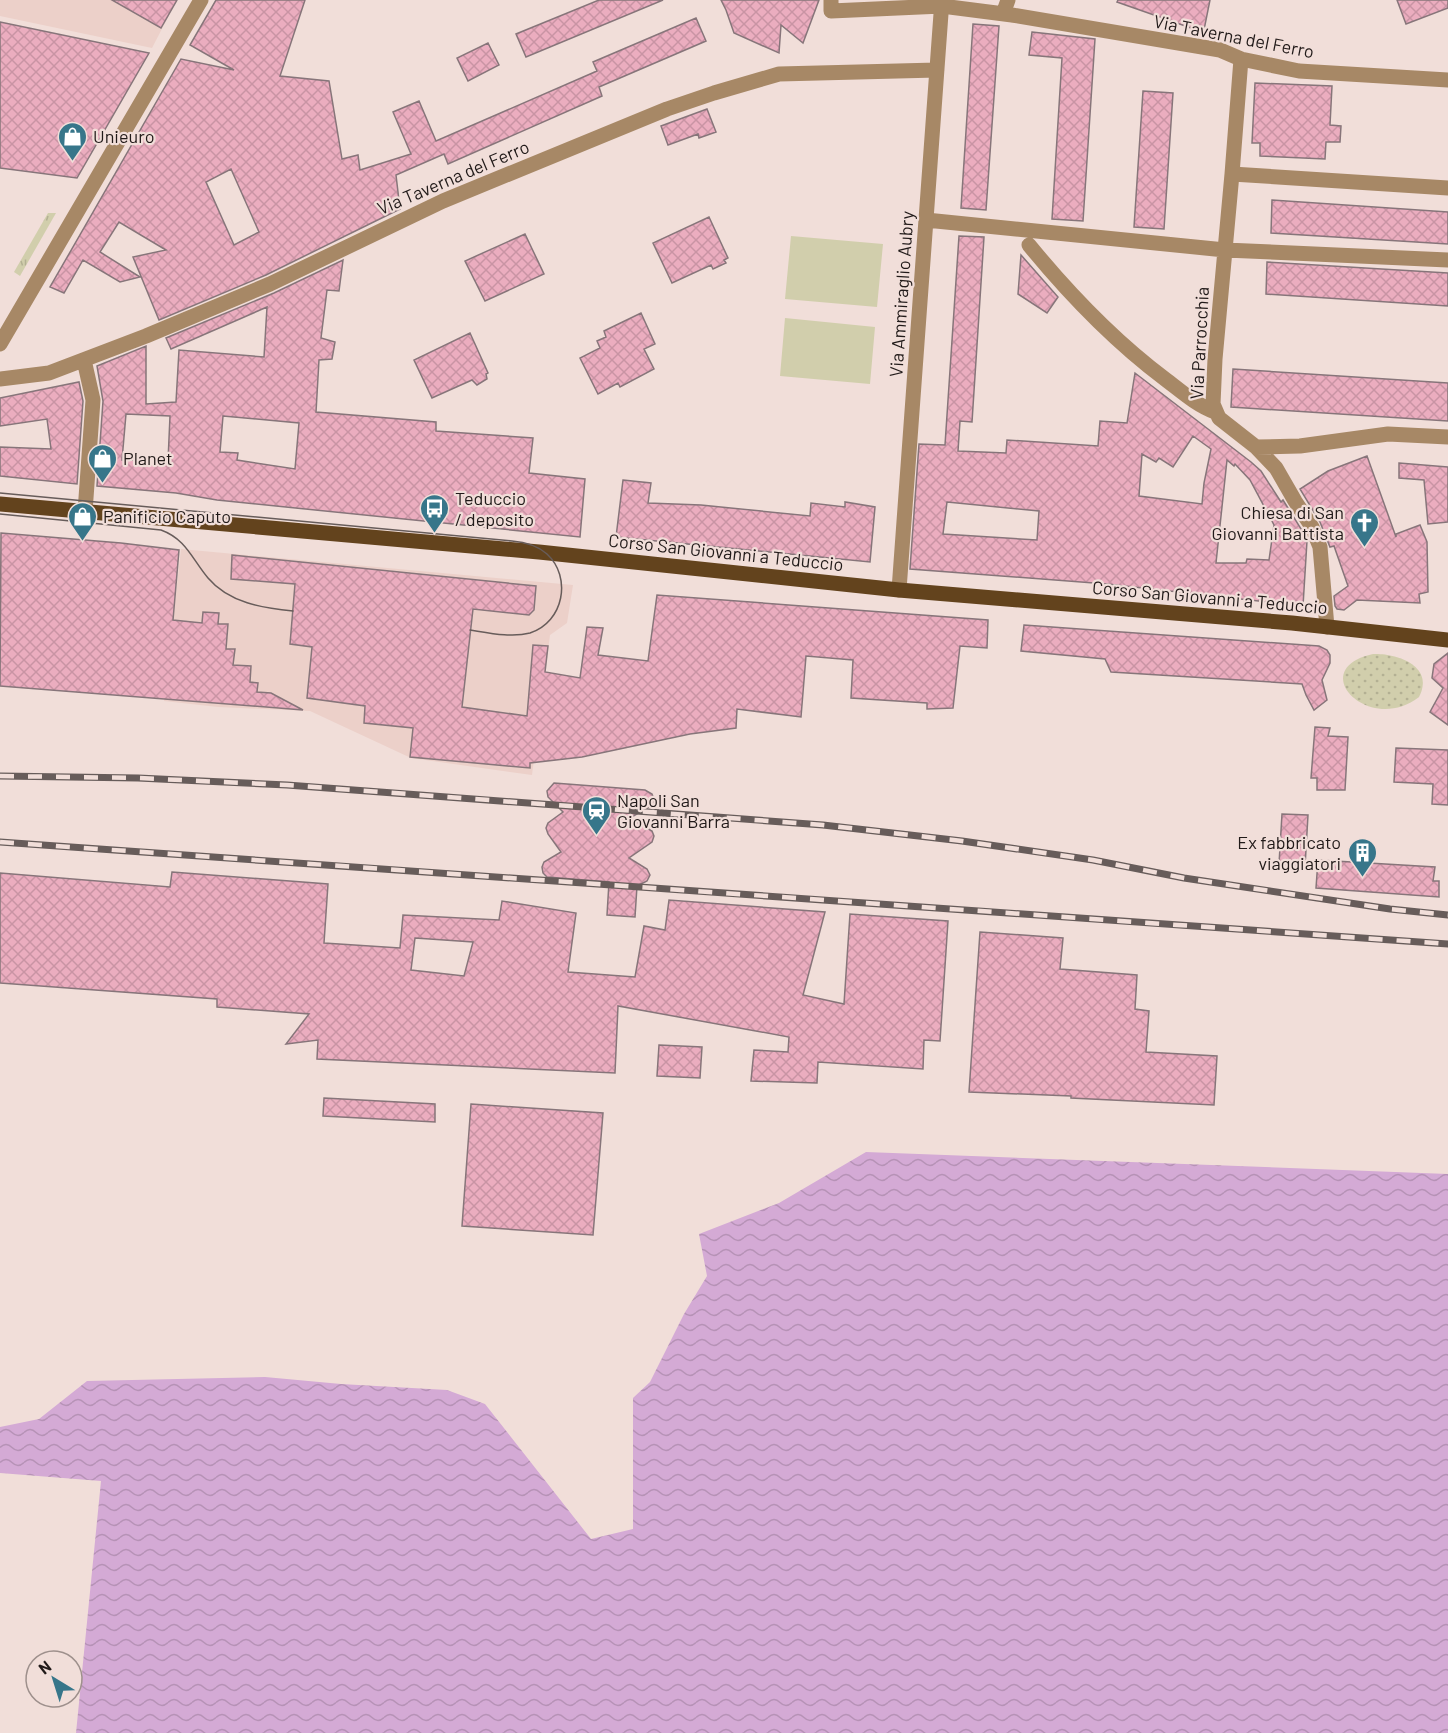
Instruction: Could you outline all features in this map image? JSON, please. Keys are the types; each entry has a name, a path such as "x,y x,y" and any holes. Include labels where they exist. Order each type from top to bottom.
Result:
{"main road":[{"name":"Corso San Giovanni a Teduccio","path":"0,504 539,552 899,591 1327,627 1448,640"}],"street":[{"path":"0,344 201,0"},
{"name":"Via Taverna del Ferro","path":"831,0 831,11 942,3 1005,7 1220,50 1241,59 1299,71 1448,80"},
{"name":"Via Ammiraglio Aubry","path":"899,591 942,3"},
{"name":"Via Parrocchia","path":"1241,59 1212,395 1215,412 1219,418 1256,447 1276,468 1312,527 1320,547 1327,627"},
{"name":"Via Taverna del Ferro","path":"0,380 49,373 84,360 270,284 443,201 667,109 714,93 779,74 937,70"},
{"path":"1232,174 1448,188"},
{"path":"926,220 1225,250 1448,260"},
{"path":"1029,245 1076,301 1121,343 1196,403 1215,412"},
{"path":"84,360 93,400 85,512"},
{"path":"1256,447 1300,446 1389,434 1448,437"}],"shaded area":[{"path":"0,0 177,0 152,48 0,16"},
{"path":"181,549 573,585 567,623 550,635 532,775 411,758 310,711 218,707 164,701"}],"green space":[{"path":"48,213 56,213 20,276 14,272"},
{"path":"791,236 883,244 877,307 785,299"},
{"path":"785,318 875,327 870,384 780,376"},
{"path":"1373,654 1402,659 1418,670 1423,686 1419,697 1400,707 1381,709 1364,704 1351,696 1344,684 1344,673 1353,662"}],"water":[{"path":"866,1152 1448,1174 1448,1733 76,1733 78,1709 84,1709 84,1652 101,1481 0,1473 0,1427 39,1419 87,1381 265,1377 447,1390 485,1404 591,1539 633,1529 633,1398 650,1382 684,1314 707,1276 699,1234 779,1203"}],"building":[{"path":"112,0 177,0 161,28"},
{"path":"216,0 305,0 280,76 329,81 342,159 358,155 360,170 411,154 393,112 419,101 436,141 597,71 593,62 696,18 706,41 599,87 602,96 448,164 444,154 396,175 400,209 266,275 159,320 133,257 166,250 119,222 100,252 140,277 120,282 83,260 64,293 50,287 181,59 234,70 190,45","holes":["231,169 259,232 234,245 206,182"]},
{"path":"599,0 663,0 526,57 516,34"},
{"path":"721,0 819,0 803,43 781,25 779,53 734,33"},
{"path":"1118,0 1210,0 1204,30 1191,28 1117,2"},
{"path":"1397,0 1448,0 1448,8 1406,24"},
{"path":"0,22 149,53 77,178 0,168"},
{"path":"973,24 999,26 986,210 961,208"},
{"path":"1032,32 1095,39 1083,221 1052,219 1062,58 1029,55"},
{"path":"488,43 499,65 468,81 457,58"},
{"path":"1255,83 1332,86 1330,125 1341,126 1340,142 1326,142 1325,159 1260,156 1260,143 1252,143"},
{"path":"1143,91 1173,93 1164,229 1134,227"},
{"path":"707,109 716,132 699,138 698,134 668,145 661,126"},
{"path":"1272,200 1448,212 1448,244 1271,233"},
{"path":"709,217 728,258 724,260 726,263 713,269 711,265 672,283 653,243"},
{"path":"525,234 544,274 485,301 465,261"},
{"path":"959,236 984,237 972,422 960,421 958,451 1006,453 1007,440 1098,446 1100,421 1127,423 1135,373 1251,462 1261,471 1281,502 1283,500 1307,541 1303,606 1107,584 910,569 919,444 945,445","holes":["1193,436 1211,449 1202,504 1139,496 1142,454 1156,462 1159,458 1173,467","1227,460 1234,466 1235,464 1250,480 1274,525 1269,560 1247,559 1246,563 1216,563","947,502 1039,511 1037,540 943,534"]},
{"path":"1021,255 1058,297 1047,313 1018,294"},
{"path":"343,260 339,291 327,290 321,338 335,342 332,359 319,360 316,412 436,422 436,431 533,438 529,473 585,479 580,537 97,486 103,401 97,366 146,346 146,404 176,402 179,350 264,357 267,307 171,349 166,338 274,293","holes":["126,414 170,416 168,461 122,460","223,416 299,423 295,469 237,460 238,453 220,452"]},
{"path":"1267,262 1448,273 1448,306 1266,294"},
{"path":"641,313 655,344 644,349 654,369 620,387 618,383 598,394 580,358 600,348 597,341 606,337 604,331"},
{"path":"470,333 488,373 486,374 487,379 477,385 472,380 432,398 414,360"},
{"path":"1233,369 1448,383 1448,421 1231,407"},
{"path":"79,382 83,401 77,484 0,476 0,447 51,449 47,419 0,426 0,398"},
{"path":"1367,456 1396,537 1396,534 1420,525 1427,542 1428,592 1419,594 1420,603 1357,600 1344,610 1337,609 1335,606 1334,596 1348,586 1334,546 1330,547 1320,522 1300,489 1328,471"},
{"path":"1399,463 1448,467 1448,522 1428,524 1424,480 1399,478"},
{"path":"623,480 651,483 648,503 701,505 810,516 811,503 845,507 845,502 875,507 870,562 616,537"},
{"path":"1,533 179,550 173,620 202,623 203,612 219,613 218,624 228,624 226,649 235,649 233,665 251,666 250,682 258,683 257,692 271,693 303,710 0,686"},
{"path":"232,555 536,586 534,610 529,615 473,609 462,707 527,716 533,645 548,646 545,672 580,678 587,627 603,628 598,655 648,661 657,595 988,620 987,648 960,646 953,708 927,709 927,703 851,698 853,660 806,656 801,717 737,709 736,728 690,734 582,757 530,763 530,768 410,757 413,728 364,723 365,706 307,698 312,647 290,644 295,584 231,579"},
{"path":"1024,625 1319,646 1327,650 1330,655 1330,663 1322,680 1327,700 1314,710 1302,684 1111,672 1105,659 1021,651"},
{"path":"1448,653 1448,725 1430,712 1443,688 1432,678 1434,664"},
{"path":"1315,727 1330,728 1328,736 1348,737 1345,790 1317,790 1317,778 1311,778"},
{"path":"1396,748 1448,750 1448,805 1432,804 1433,784 1394,782"},
{"path":"554,783 645,790 652,794 654,799 652,805 630,818 652,831 654,836 652,842 629,858 647,869 650,875 647,881 637,886 635,917 607,915 609,882 547,877 543,873 544,862 561,852 546,828 548,823 563,812 548,797 547,791"},
{"path":"1282,814 1308,815 1305,867 1279,864"},
{"name":"Ex fabbricato viaggiatori","path":"1318,860 1435,867 1433,881 1439,881 1439,897 1316,888"},
{"path":"172,872 328,884 324,943 400,948 403,915 499,920 502,901 576,913 568,972 635,977 644,926 665,930 669,900 825,912 803,995 844,1004 850,914 948,921 940,1041 924,1040 923,1069 818,1062 817,1083 751,1081 754,1050 788,1052 789,1037 618,1006 615,1073 317,1059 318,1040 286,1044 309,1014 217,1007 217,999 0,983 0,873 170,887","holes":["415,938 473,942 464,976 411,970"]},
{"path":"980,932 1063,938 1060,969 1137,975 1135,1009 1149,1011 1146,1052 1217,1056 1214,1105 969,1092"},
{"path":"659,1045 702,1047 700,1078 657,1076"},
{"path":"324,1098 435,1104 435,1122 323,1116"},
{"path":"471,1104 603,1113 593,1235 462,1226"}],"tram line":[{"path":"0,493 517,541 535,546 547,554 560,574 562,586 561,598 551,619 530,633 516,635 470,630"},
{"path":"0,514 161,530 183,544 208,578 226,593 258,606 293,611"}],"railway":[{"path":"0,776 138,778 287,785 823,825 962,841 1093,860 1184,878 1390,909 1448,915"},
{"path":"0,842 1448,944"}],"place":[{"name":"Unieuro","path":"72,162"},
{"name":"Planet","path":"102,484"},
{"name":"Teduccio / deposito","path":"434,534"},
{"name":"Panificio Caputo","path":"82,542"},
{"name":"Chiesa di San Giovanni Battista","path":"1365,548"},
{"name":"Napoli San Giovanni Barra","path":"596,836"},
{"name":"Ex fabbricato viaggiatori","path":"1362,878"}]}
